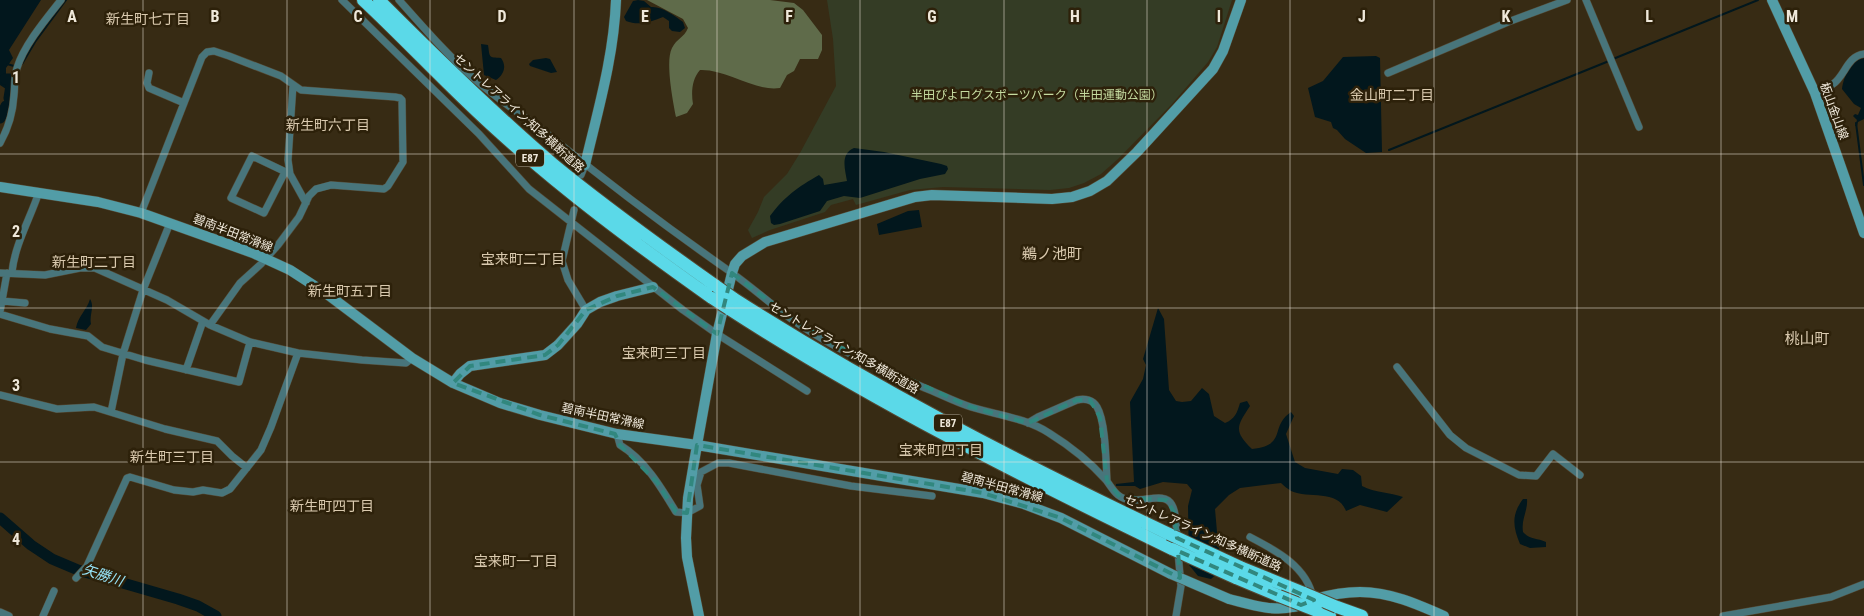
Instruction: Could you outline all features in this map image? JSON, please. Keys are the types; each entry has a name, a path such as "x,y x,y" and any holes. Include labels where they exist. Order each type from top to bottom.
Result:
{"highway":[{"name":"セントレアライン;知多横断道路","path":"363,0 444,82 556,180 619,231 731,303 794,349 903,411 1032,480 1172,549 1238,572 1333,611 1362,616"},
{"name":"セントレアライン;知多横断道路","path":"379,0 458,78 553,164 714,292"},
{"name":"セントレアライン;知多横断道路","path":"731,303 922,409 1062,482 1169,534 1279,596 1310,602 1333,611"}],"main road":[{"path":"583,170 604,88 616,0"},
{"path":"700,616 687,557 687,513 717,334 732,273 735,264 742,256 765,242 915,197 932,195 1052,199 1072,197 1090,191 1107,181 1128,161 1213,70 1224,51 1241,0"},
{"name":"板山金山線","path":"1772,0 1815,93 1864,233"},
{"name":"碧南半田常滑線","path":"0,187 98,202 141,213 254,252 290,270 327,294 412,358 453,383 500,403 617,434 697,445 962,489 1024,504 1053,514 1171,574 1275,616"},
{"path":"453,383 470,366 544,355 558,346 586,310 600,302 653,286"},
{"name":"碧南半田常滑線","path":"1229,599 1271,608 1293,607 1358,592 1374,593 1402,599 1444,616"},
{"path":"1299,616 1301,607 1310,602"}],"street":[{"path":"0,143 10,120 16,71 20,61 29,44 61,0"},
{"path":"342,0 479,134 529,189 717,334 807,391"},
{"path":"399,0 474,79 504,104 553,138 583,170 732,273 795,321 835,345 896,376 968,406 1028,423 1047,431 1067,445 1107,481 1120,497 1131,501 1143,501 1158,496 1167,500 1172,504 1181,586 1176,616"},
{"path":"1388,73 1508,22 1567,0"},
{"path":"1586,0 1639,127"},
{"path":"141,213 202,57 207,52 229,56 281,76 302,90 400,98 403,103 403,162 388,186 384,189 332,185 316,189 309,196 299,217 266,259 240,283 206,323 186,370"},
{"path":"1815,93 1834,84 1846,66 1858,55 1864,54"},
{"path":"149,73 147,83 149,88 184,103"},
{"path":"293,85 288,173 264,213 231,198 252,156 288,173 306,203"},
{"path":"39,192 28,223 6,273 0,313 50,329 88,336 102,347 123,354 239,382 250,342"},
{"path":"574,210 562,261 568,280 586,310"},
{"path":"110,412 123,354 143,290 170,224"},
{"path":"6,273 46,275 80,268 95,268 180,306 206,323 250,342 298,353 362,360 406,363 412,358"},
{"path":"2,301 26,303"},
{"path":"76,578 86,567 127,478 130,477 174,490 193,492 203,490 222,493 230,489 248,468 271,428 298,353"},
{"path":"1398,367 1450,435 1466,448 1519,475 1536,476 1553,454 1580,475"},
{"path":"0,395 57,409 91,406 165,429 217,441 248,468"},
{"path":"1028,423 1082,398 1090,400 1097,407 1100,416 1107,481"},
{"path":"617,434 620,445 629,450 647,470 676,512 687,513 700,506 698,485 701,472 718,463 729,462 851,486 932,496"},
{"path":"1250,538 1267,546 1290,561 1308,581 1310,602"},
{"path":"1723,616 1831,597 1864,584"},
{"path":"43,616 54,591"}],"highlighted area":[{"path":"732,273 795,321 835,345 968,406 1028,423 1077,400 1090,400 1100,417 1107,481 1120,497 1167,500 1174,512 1177,538 1314,600 1301,605 1178,551 1180,578 1061,518 983,493 697,445 687,513 676,512 657,482 620,445 615,434 540,415 453,383 470,366 545,355 558,345 586,310 617,296 653,287 717,334"}],"green space":[{"path":"647,0 770,0 794,3 803,10 822,35 822,50 818,59 800,59 794,71 787,75 780,88 761,87 720,73 700,70 695,77 693,86 693,104 687,113 676,117 670,82 670,54 674,45 688,28 683,19"},
{"name":"半田ぴよログスポーツパーク（半田運動公園）","path":"827,0 1232,0 1217,47 1208,62 1172,104 1118,159 1101,174 1084,183 1069,188 1050,190 943,187 910,190 856,205 853,199 831,205 825,212 752,238 748,230 764,197 787,174 836,86 833,39"}],"water":[{"path":"0,0 41,0 9,50 13,58 6,68 6,89 0,85"},
{"path":"633,1 644,1 651,7 660,8 668,12 683,22 685,28 680,32 672,31 669,28 669,21 663,17 640,23 626,21 624,17"},
{"path":"481,44 488,45 490,56 501,58 503,61 504,70 496,80 484,75"},
{"path":"1376,56 1380,58 1382,152 1366,153 1345,139 1333,128 1331,122 1315,117 1308,88 1323,81 1343,57"},
{"path":"1864,58 1864,119 1855,126 1857,120 1853,116 1855,114 1858,115 1861,108 1854,104 1842,89 1844,79 1851,66"},
{"path":"550,59 557,72 551,73 529,64 533,60"},
{"path":"854,148 941,164 947,166 948,169 945,174 920,179 860,198 844,196 827,201 820,211 780,224 774,225 771,223 770,216 787,197 819,175 823,179 824,185 847,181 844,162 847,154"},
{"path":"919,210 922,227 879,235 877,224 908,211"},
{"path":"90,299 92,305 91,324 86,330 76,328 79,320"},
{"path":"1158,308 1164,319 1169,390 1176,401 1191,401 1202,388 1209,394 1214,416 1225,423 1235,415 1240,403 1247,401 1250,406 1242,419 1239,429 1242,438 1252,449 1270,444 1277,435 1284,418 1291,412 1294,416 1286,434 1295,462 1305,468 1338,474 1342,469 1353,470 1361,476 1362,486 1403,497 1387,512 1360,505 1346,511 1337,500 1330,497 1291,491 1281,483 1240,488 1229,495 1215,509 1217,532 1222,546 1219,547 1220,571 1211,579 1198,576 1189,565 1188,506 1192,490 1187,484 1163,482 1140,489 1135,486 1116,486 1116,484 1134,482 1130,402 1143,379 1146,365 1143,359"},
{"path":"1523,499 1527,499 1527,503 1523,532 1531,538 1546,542 1546,547 1530,548 1520,544 1514,521 1516,510"}],"waterway":[{"path":"22,64 35,42 66,0"},
{"path":"1613,59 1758,0"},
{"path":"1389,150 1609,61"},
{"path":"7,64 14,66"},
{"path":"5,79 12,79 9,98"},
{"path":"0,118 6,106"},
{"path":"1856,123 1864,185"},
{"name":"矢勝川","path":"0,518 31,545 52,559 78,570 178,599 198,606 216,616"}],"district":[{"name":"新生町七丁目","path":"148,19"},
{"name":"金山町二丁目","path":"1392,95"},
{"name":"新生町六丁目","path":"328,125"},
{"name":"鵜ノ池町","path":"1052,254"},
{"name":"宝来町二丁目","path":"523,259"},
{"name":"新生町二丁目","path":"94,262"},
{"name":"新生町五丁目","path":"350,291"},
{"name":"桃山町","path":"1807,339"},
{"name":"宝来町三丁目","path":"664,353"},
{"name":"宝来町四丁目","path":"941,450"},
{"name":"新生町三丁目","path":"172,457"},
{"name":"新生町四丁目","path":"332,506"},
{"name":"宝来町一丁目","path":"516,561"}]}
